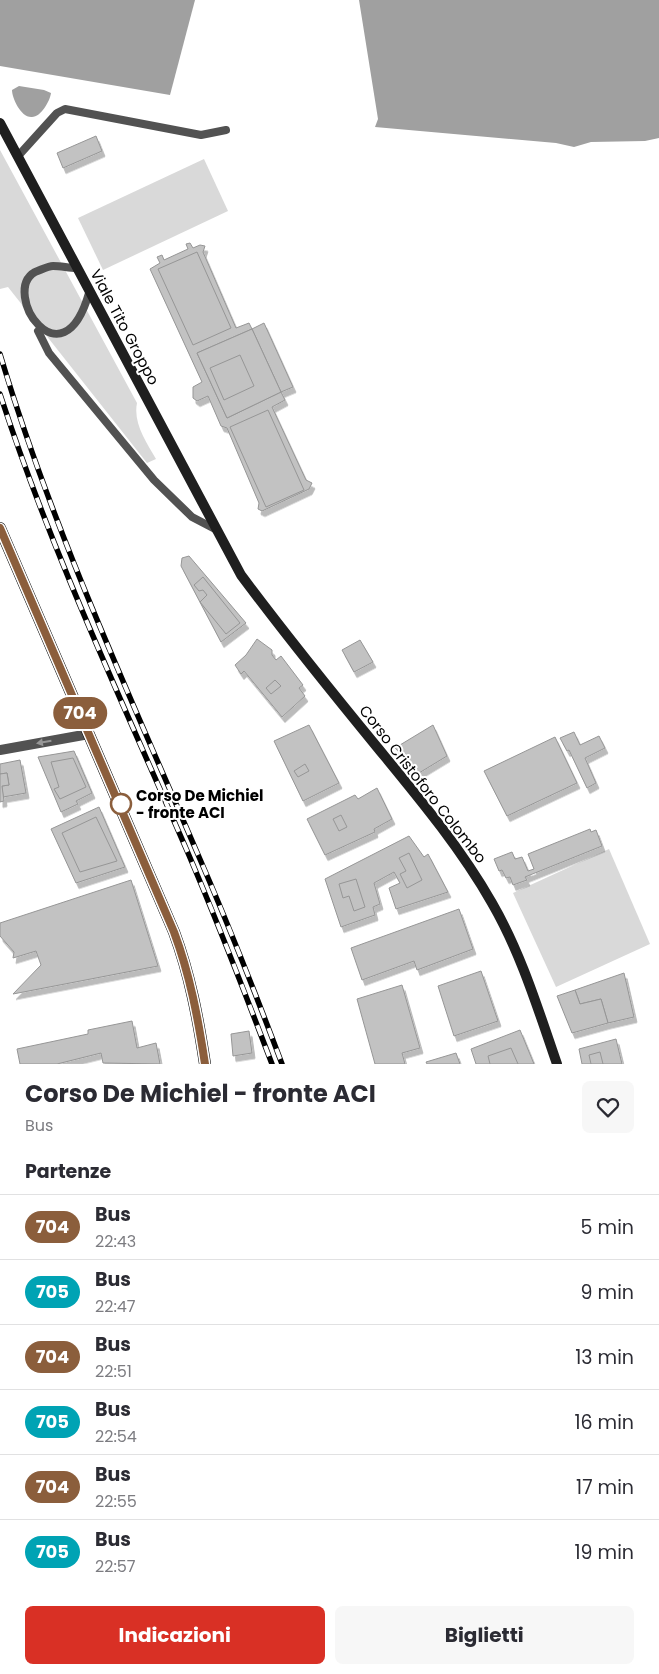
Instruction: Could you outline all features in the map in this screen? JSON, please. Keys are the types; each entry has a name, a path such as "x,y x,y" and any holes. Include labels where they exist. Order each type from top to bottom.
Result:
{"main road":[{"path":"0,528 132,830 186,966 196,1005 205,1064"}],"street":[{"name":"Viale Tito Groppo","path":"0,123 19,155 49,219 224,545"},
{"name":"Corso Cristoforo Colombo","path":"224,545 241,575 288,638 432,815 472,870 493,905 523,965 557,1064"},
{"path":"0,750 89,734"}],"lane":[{"path":"19,155 57,113 65,109 201,135 226,130"},
{"path":"76,268 52,266 26,276 18,286 18,306 26,320 38,331 49,353 154,480 192,517 215,529"},
{"path":"38,331 55,333 72,326 78,321 89,293"}],"shaded area":[{"path":"0,0 195,0 170,95 0,66"},
{"path":"359,0 659,0 659,138 645,141 591,142 574,147 556,143 375,127 378,119"},
{"path":"19,86 51,93 42,112 32,117 21,111 12,90"},
{"path":"0,150 137,403 136,410 139,425 156,459 147,463 8,287 0,289"},
{"path":"204,159 228,211 103,270 78,218"},
{"path":"609,849 650,944 556,987 513,893"}],"building":[{"path":"96,136 102,151 63,168 57,153"},
{"path":"190,243 193,248 200,245 205,246 203,252 236,328 249,323 252,329 197,353 227,418 281,392 285,400 272,407 306,480 312,483 309,489 262,511 258,509 259,503 227,428 221,426 208,396 197,401 193,398 193,387 202,382 150,269 160,263 157,257 162,255 164,260 188,249 186,244"},
{"path":"197,252 231,328 193,345 158,269"},
{"path":"264,323 293,387 281,392 252,329"},
{"path":"252,329 281,392 227,418 197,353"},
{"path":"240,355 254,386 224,400 210,368"},
{"path":"268,410 304,490 266,507 230,427"},
{"path":"189,556 246,623 221,642 181,566 182,558"},
{"path":"203,577 240,623 226,634 200,602 207,595 203,590 199,591 194,585"},
{"path":"257,639 272,650 272,655 276,660 281,656 303,685 299,688 305,696 282,717 244,671 241,674 235,665 246,655"},
{"path":"360,640 373,662 354,672 342,650"},
{"path":"275,680 281,686 271,694 266,688"},
{"path":"309,725 339,783 303,801 274,741"},
{"path":"433,725 447,756 419,773 395,748"},
{"path":"574,732 580,745 599,736 605,748 585,758 596,783 587,788 569,750 567,751 560,738"},
{"path":"555,737 577,783 507,816 484,771"},
{"path":"74,751 92,793 76,801 78,804 61,812 38,757"},
{"path":"73,758 86,787 60,799 54,789 59,787 51,762"},
{"path":"20,760 26,793 3,797 2,786 9,785 7,773 0,774 0,764"},
{"path":"305,764 309,771 298,777 294,771"},
{"path":"7,773 9,785 2,786 4,801 0,802 0,774"},
{"path":"377,788 392,819 374,829 375,832 325,855 307,819 355,795 358,799"},
{"path":"99,807 125,867 76,883 51,829"},
{"path":"341,815 347,827 339,831 333,819"},
{"path":"96,817 117,861 80,872 62,833"},
{"path":"590,829 591,832 596,830 602,846 525,877 527,880 513,885 510,877 506,878 502,870 499,871 494,859 512,852 515,859 522,857 528,871 534,869 528,854"},
{"path":"409,836 424,857 428,854 448,892 396,909 389,888 400,883 394,872 374,883 380,904 373,907 375,915 341,927 325,879"},
{"path":"409,853 422,880 407,888 400,874 406,871 399,858"},
{"path":"356,879 365,907 354,911 349,896 343,898 339,884"},
{"path":"131,880 158,966 13,994 41,965 36,951 13,958 14,952 0,936 0,923"},
{"path":"459,909 473,949 417,970 414,961 362,980 351,948"},
{"path":"481,971 498,1021 454,1036 438,986"},
{"path":"624,973 634,1017 608,1023 601,999 580,1004 575,990"},
{"path":"402,985 420,1048 402,1053 405,1064 375,1064 357,999"},
{"path":"575,990 580,1004 601,999 608,1023 572,1033 557,996"},
{"path":"132,1021 137,1048 156,1043 160,1064 103,1063 101,1053 57,1064 20,1064 17,1049 88,1034 88,1030"},
{"path":"520,1030 534,1064 476,1064 471,1049"},
{"path":"249,1031 252,1053 233,1056 231,1034"},
{"path":"616,1039 622,1064 582,1064 579,1049"},
{"path":"511,1048 518,1064 490,1064 488,1056"},
{"path":"600,1052 603,1064 591,1064 589,1055"},
{"path":"456,1053 460,1064 427,1064 426,1062"}],"railway":[{"path":"0,354 20,418 66,543 117,667 219,903 282,1064"},
{"path":"0,394 20,453 64,568 199,879 272,1064"}],"bus line":[{"name":"704","path":"0,528 174,932 186,966 196,1005 205,1064"}],"place":[{"name":"Corso De Michiel - fronte ACI","path":"121,804"}]}
